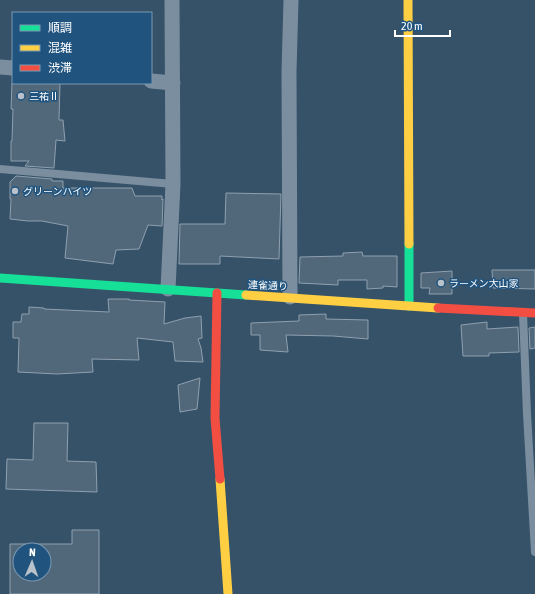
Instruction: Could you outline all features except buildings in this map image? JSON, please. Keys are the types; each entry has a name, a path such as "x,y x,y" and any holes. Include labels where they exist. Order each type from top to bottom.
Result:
{"street":[{"path":"168,289 173,184 172,0"},
{"path":"290,298 289,72 291,0"},
{"path":"408,0 410,306"},
{"path":"0,67 12,68"},
{"path":"152,81 173,83"},
{"name":"連雀通り","path":"0,278 535,313"},
{"path":"217,293 215,418 228,594"}],"lane":[{"path":"0,169 173,184"},
{"path":"523,312 535,552"}],"traffic: fast":[{"path":"409,244 409,306"},
{"path":"0,278 246,295"}],"traffic: slow":[{"path":"408,0 409,244"},
{"path":"246,295 438,308"},
{"path":"220,479 228,594"}],"traffic: jam":[{"path":"217,293 215,418 220,479"},
{"path":"438,308 535,313"}],"place":[{"name":"三祐Ⅱ","path":"21,96"},
{"name":"グリーンハイツ","path":"15,191"},
{"name":"ラーメン大山家","path":"441,283"}]}
